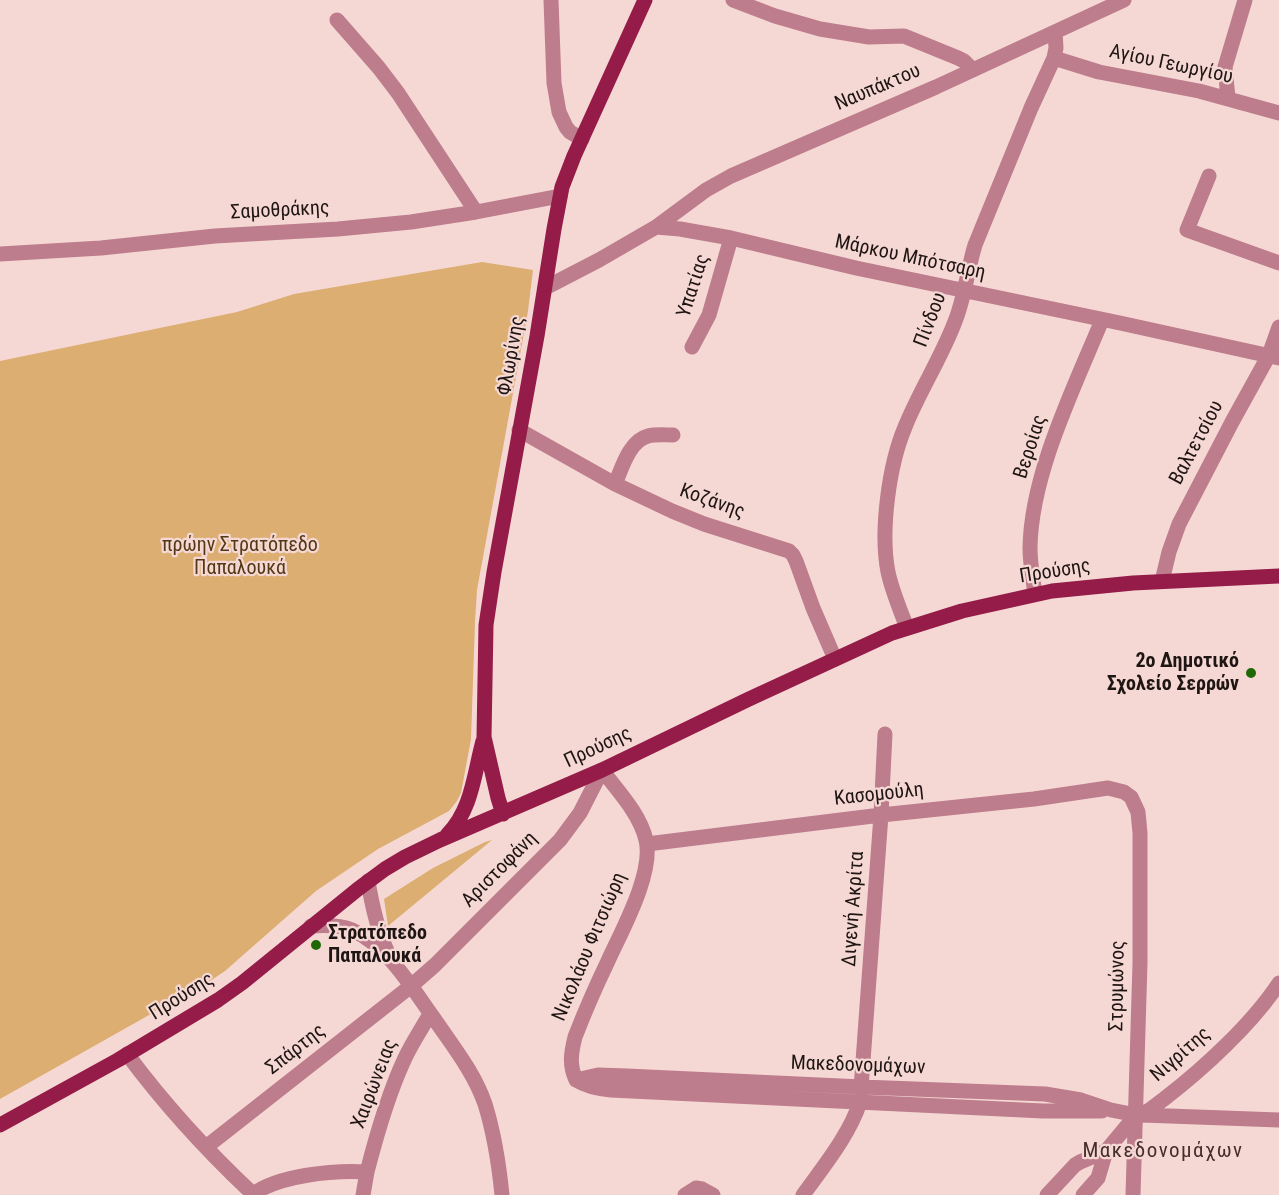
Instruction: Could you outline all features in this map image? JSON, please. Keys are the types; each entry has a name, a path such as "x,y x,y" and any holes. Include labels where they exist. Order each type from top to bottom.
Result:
{"main road":[{"name":"Φλωρίνης","path":"440,840 457,824 469,800 484,737 488,608 560,196 582,139 645,0"},
{"name":"Προύσης","path":"0,1125 201,1011 232,990 368,881 400,860 440,840 602,770 749,699 907,628 971,608 1035,594 1077,588 1162,581 1279,576"},
{"name":"Φλωρίνης","path":"484,737 503,814"}],"street":[{"path":"551,0 554,83 559,112 570,132 582,139"},
{"path":"733,0 775,16 820,29 869,37 903,36 958,58 973,70"},
{"name":"Ναυπάκτου","path":"656,227 706,189 731,176 1055,32 1099,5 1124,0"},
{"path":"1228,98 1225,67 1245,0"},
{"path":"337,20 398,93 476,212"},
{"name":"Πίνδου","path":"907,628 892,588 886,561 885,523 897,448 959,313 975,244 1054,58 1055,32"},
{"name":"Αγίου Γεωργίου","path":"1054,58 1099,72 1170,84 1279,113"},
{"path":"1209,176 1187,230 1279,263"},
{"name":"Σαμοθράκης","path":"0,254 379,225 476,212 560,196"},
{"path":"545,288 656,227"},
{"name":"Μάρκου Μπότσαρη","path":"656,227 731,238 856,268 1274,357"},
{"name":"Υπατίας","path":"692,346 709,315 731,238"},
{"name":"Βεροίας","path":"1035,594 1030,561 1030,535 1040,483 1051,445 1102,320"},
{"name":"Βαλτετσίου","path":"1162,581 1168,552 1179,524 1232,422 1274,357 1279,327"},
{"name":"Κοζάνης","path":"519,430 615,483 672,511 704,524 791,552 835,659"},
{"path":"615,483 628,455 638,441 651,436 673,435"},
{"name":"Διγενή Ακρίτα","path":"861,1094 885,734"},
{"path":"602,770 633,812 643,830 647,844"},
{"name":"Αριστοφάνη","path":"411,986 560,840 580,813 602,770"},
{"name":"Κασομούλη","path":"647,844 1115,789"},
{"name":"Στρυμώνος","path":"1115,789 1131,797 1140,823 1139,1115 1133,1195"},
{"name":"Νικολάου Φιτσιώρη","path":"647,844 647,859 640,885 575,1037 570,1059 576,1080 597,1089 611,1090 861,1094"},
{"path":"368,881 377,928 395,966"},
{"path":"311,926 327,925 352,930 375,945 411,986 466,1067 484,1104 492,1134 502,1195"},
{"name":"Σπάρτης","path":"206,1148 411,986"},
{"name":"Νιγρίτης","path":"1047,1195 1075,1166 1106,1151 1139,1115 1183,1083 1214,1056 1278,987"},
{"name":"Χαιρώνειας","path":"363,1195 382,1118 395,1081 404,1059 430,1014"},
{"path":"127,1054 206,1148 253,1195 265,1186 295,1178 337,1172 367,1172"},
{"path":"803,1195 850,1126 861,1094 1043,1111 1111,1110 1139,1115 1279,1120"},
{"name":"Νιγρίτης","path":"1083,1195 1098,1178 1106,1151"},
{"path":"685,1195 696,1188 713,1195"}],"green space":[{"name":"πρώην Στρατόπεδο Παπαλουκά","path":"482,262 533,270 528,311 477,590 471,739 461,793 457,801 449,811 378,849 316,891 213,979 0,1099 0,361 237,312 294,294"},
{"path":"492,840 388,926 384,899 433,868"}],"place":[{"name":"2ο Δημοτικό Σχολείο Σερρών","path":"1251,673"},
{"name":"Στρατόπεδο Παπαλουκά","path":"316,945"}],"district":[{"name":"Μακεδονομάχων","path":"1163,1152"}]}
